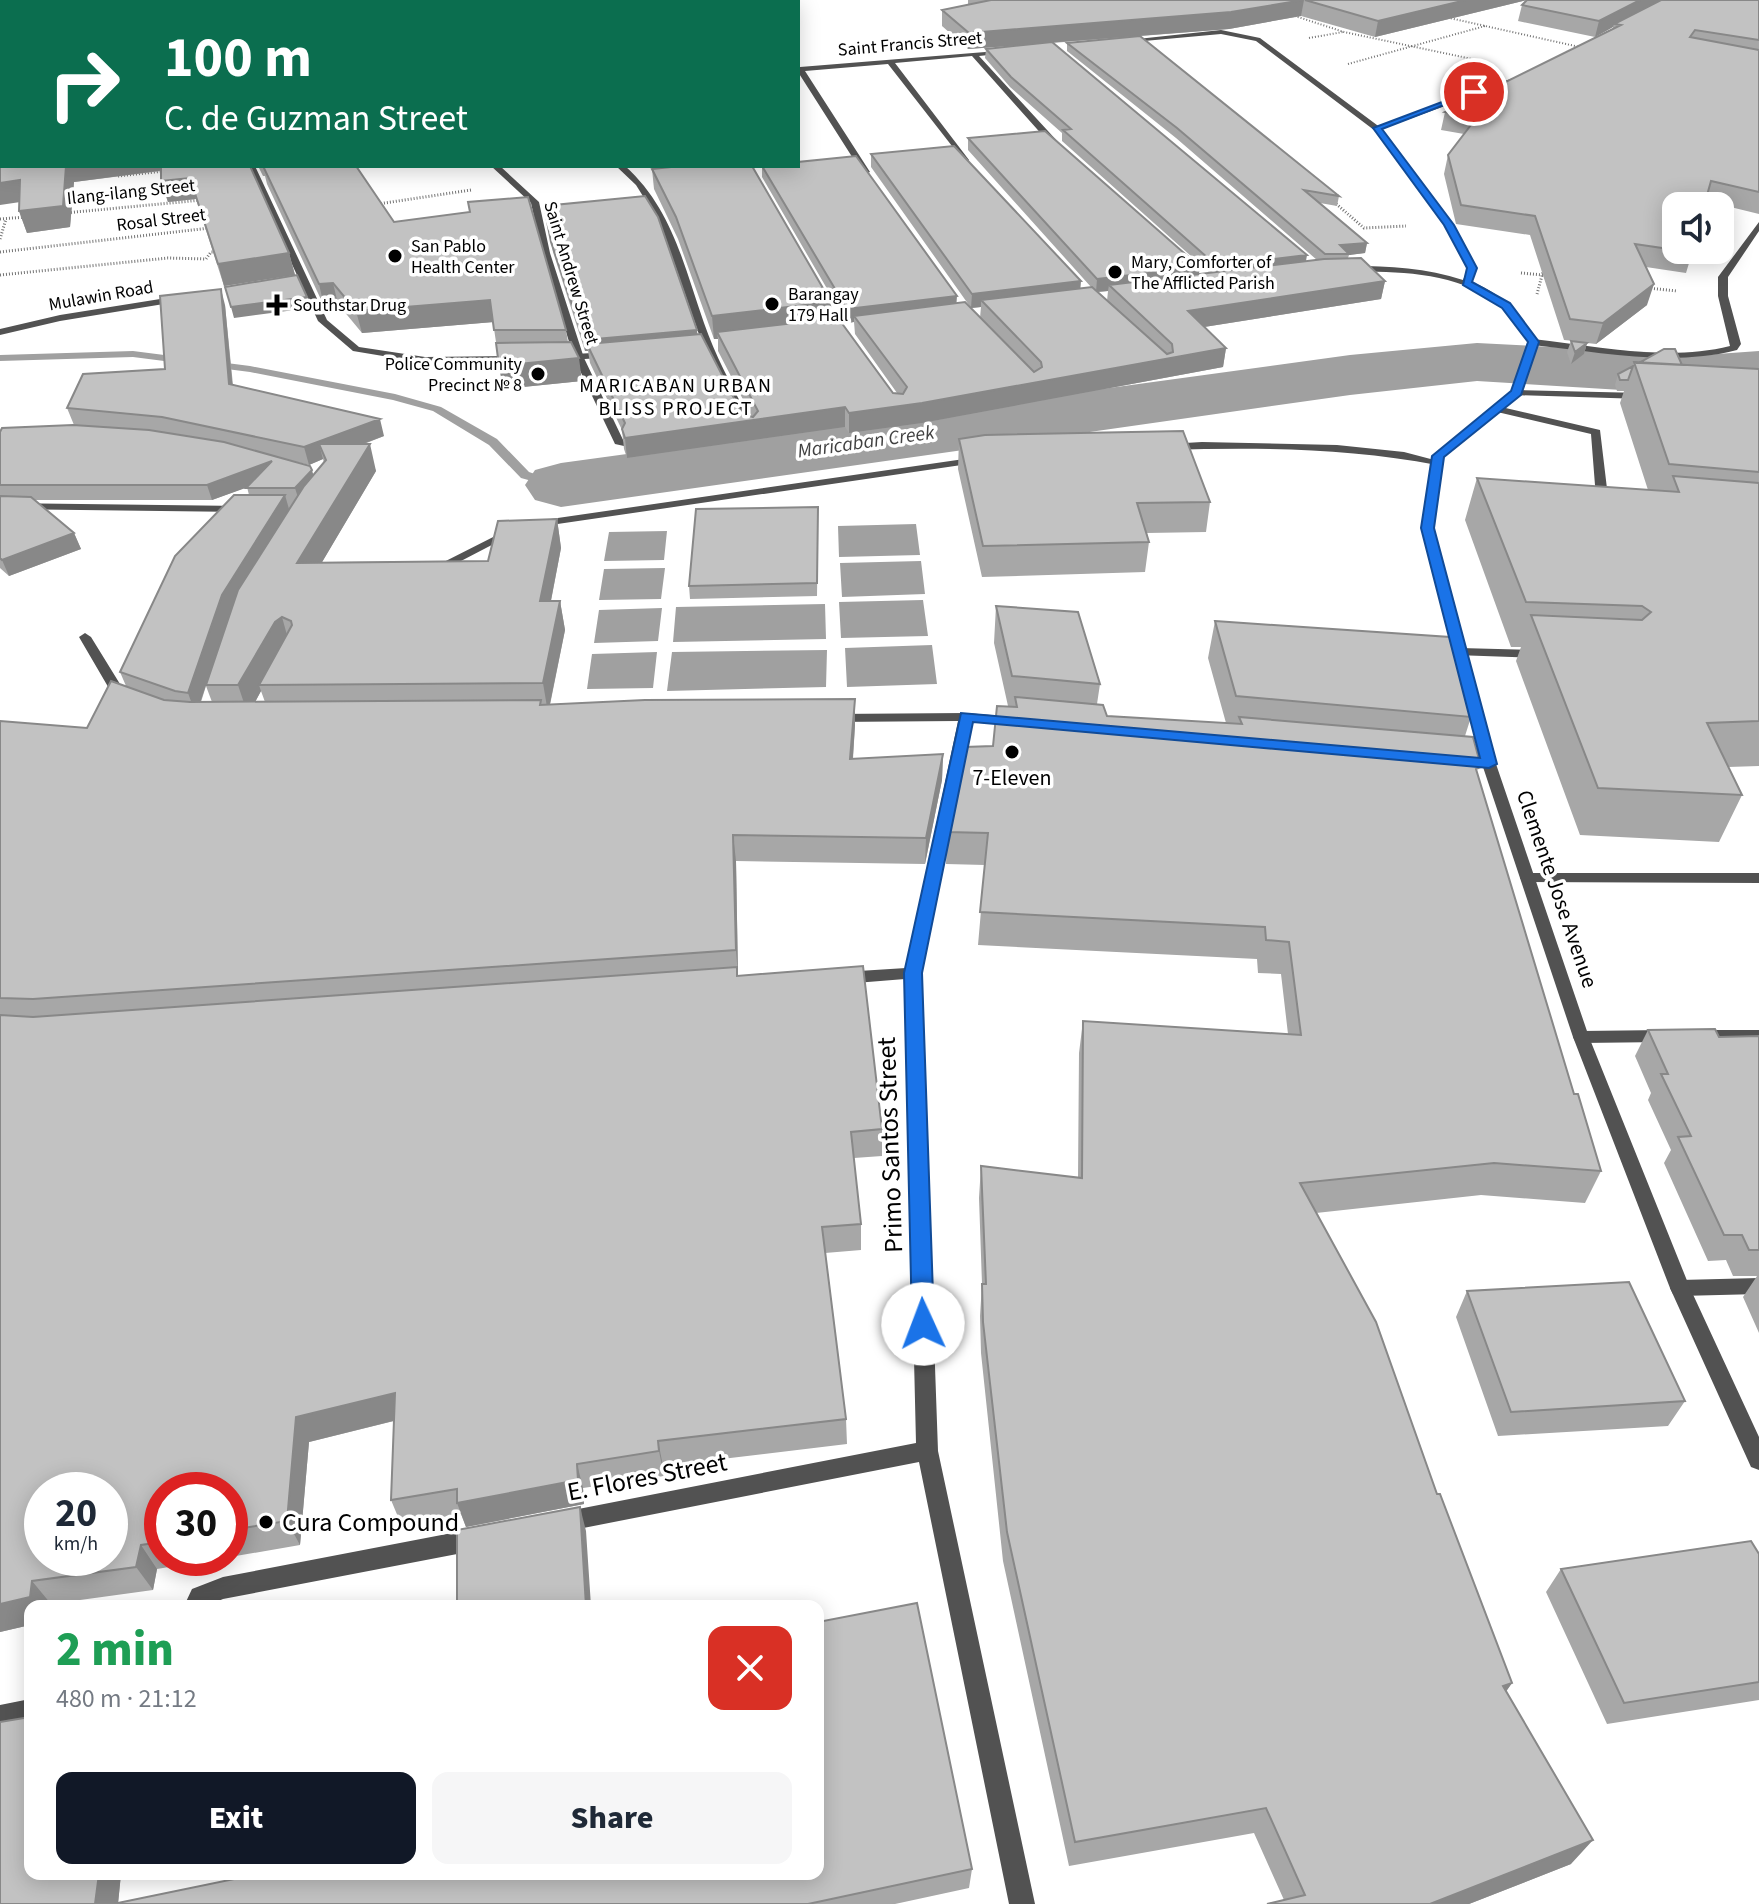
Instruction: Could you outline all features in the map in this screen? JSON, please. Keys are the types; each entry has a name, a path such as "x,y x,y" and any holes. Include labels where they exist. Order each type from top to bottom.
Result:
{"street":[{"path":"1115,42 1221,32 1258,39 1377,128 1449,225 1472,268 1466,283"},
{"path":"1377,128 1537,72 1586,48"},
{"name":"Saint Francis Street","path":"800,70 1021,50"},
{"path":"974,54 1039,129 1061,149"},
{"path":"890,62 957,152 978,175"},
{"path":"800,72 869,175"},
{"path":"252,168 323,321 356,349 425,360 533,359"},
{"name":"Saint Andrew Street","path":"497,168 535,202 546,253 579,358 620,444"},
{"path":"623,168 633,175 648,194 672,242 708,346 744,418"},
{"path":"258,181 274,178"},
{"path":"1336,270 1383,268 1466,283 1506,305 1534,344 1678,355 1720,354 1736,344 1723,296 1723,277 1759,225"},
{"path":"288,282 304,280"},
{"name":"Mulawin Road","path":"0,332 60,318 197,296"},
{"path":"1158,447 1263,443 1394,453 1437,462 1438,456 1519,390 1534,344"},
{"path":"694,348 723,345"},
{"path":"548,358 622,354"},
{"path":"1519,390 1655,397"},
{"path":"1497,409 1596,432 1602,498 1619,509"},
{"path":"421,576 519,527 990,458"},
{"name":"Clemente Jose Avenue","path":"1437,462 1428,528 1460,652 1481,763 1528,878 1581,1037 1680,1288 1759,1460"},
{"path":"0,506 257,509"},
{"path":"85,637 122,699 134,704"},
{"path":"1460,652 1553,655"},
{"path":"824,718 966,717 1030,722"},
{"name":"Primo Santos Street","path":"966,717 913,973 927,1451 1022,1904"},
{"path":"1528,878 1759,878"},
{"path":"818,980 913,973"},
{"path":"1581,1037 1759,1036"},
{"path":"1680,1288 1759,1286"},
{"name":"E. Flores Street","path":"536,1527 927,1451"},
{"path":"198,1600 223,1588 505,1534"},
{"path":"0,1717 24,1712"}],"path":[{"path":"1285,13 1344,32 1537,72"},
{"path":"1440,16 1586,48"},
{"path":"1312,22 1326,19"},
{"path":"1305,75 1486,26"},
{"path":"118,176 174,169"},
{"path":"373,205 515,183"},
{"name":"Ilang-ilang Street","path":"52,214 264,193"},
{"path":"1328,197 1364,228 1449,225"},
{"name":"Ilang-ilang Street","path":"0,219 37,216"},
{"path":"1,236 6,219"},
{"name":"Rosal Street","path":"0,252 275,220"},
{"path":"0,275 168,258 206,259 211,252 285,242"},
{"path":"1506,305 1535,305 1546,263"},
{"path":"1472,268 1556,277"},
{"path":"1647,288 1677,291"}],"shaded area":[{"path":"916,524 920,555 839,557 838,526"},
{"path":"667,531 664,560 604,561 609,532"},
{"path":"921,561 925,594 842,597 840,563"},
{"path":"665,568 661,599 599,600 604,569"},
{"path":"923,600 928,636 841,638 839,602"},
{"path":"825,604 826,639 673,642 676,607"},
{"path":"662,608 658,641 594,643 599,610"},
{"path":"932,645 937,684 847,687 845,648"},
{"path":"827,650 826,687 667,691 672,652"},
{"path":"657,652 653,688 587,689 592,654"}],"building":[{"path":"991,0 1303,0 1231,12 969,33 942,10"},
{"path":"1305,0 1466,0 1378,21"},
{"path":"1527,0 1640,0 1599,21 1522,5"},
{"path":"1661,0 1759,0 1759,40 1695,30 1690,37 1759,50 1759,192 1711,181 1708,192 1662,192 1662,248 1635,244 1654,284 1603,323 1570,319 1535,216 1461,205 1448,155 1477,117 1445,112 1621,25 1614,24"},
{"path":"1140,36 1339,196 1304,190 1367,243 1340,245 1349,254 1325,254 1177,128 1067,43"},
{"path":"1052,42 1307,255 1217,266 1063,130 1071,129 1011,77 986,49"},
{"path":"1045,131 1200,267 1097,279 968,138"},
{"path":"954,146 1081,281 972,294 871,154"},
{"path":"856,156 957,296 847,309 763,168 800,168 800,162"},
{"path":"0,168 66,168 63,206 19,211 20,180 0,183"},
{"path":"161,168 251,168 289,253 218,264 190,178 161,181"},
{"path":"264,168 357,168 394,222 470,212 468,202 528,197 566,330 494,330 490,300 356,311 333,283 319,284"},
{"path":"753,168 831,302 712,316 676,217 652,169"},
{"path":"645,196 658,217 697,330 584,340 551,242 544,206"},
{"path":"1361,258 1385,281 1188,311 1226,348 922,403 849,413 845,407 625,438 622,429 625,423 587,344 701,334 742,414 753,417 758,411 717,332 838,318 893,393 903,394 907,387 854,316 965,302 1034,372 1042,367 1041,362 981,300 1092,287 1167,354 1173,352 1172,344 1109,285 1324,259"},
{"path":"297,275 307,297 231,307 225,287"},
{"path":"221,289 229,384 380,419 304,447 162,417 67,408 83,374 165,369 160,296"},
{"path":"1571,341 1587,343 1575,352"},
{"path":"571,342 579,358 499,366 496,343"},
{"path":"1664,349 1675,349 1682,365 1639,363"},
{"path":"1634,362 1759,369 1759,472 1669,464"},
{"path":"1633,366 1628,380 1620,380 1618,374"},
{"path":"73,425 149,430 224,442 310,466 312,470 295,488 246,488 272,461 207,485 0,485 2,428"},
{"path":"1183,431 1210,502 1137,503 1149,542 983,546 959,439 985,435"},
{"path":"319,444 370,444 297,563 488,561 498,521 557,519 540,601 560,601 543,683 259,685 292,625 291,621 282,617 275,622 238,685 206,685 238,590 304,486 326,460"},
{"path":"1673,476 1759,483 1759,721 1707,723 1742,795 1598,788 1531,615 1642,620 1651,612 1642,606 1526,602 1477,478 1679,492"},
{"path":"234,495 285,495 222,595 188,693 120,672 175,556"},
{"path":"0,496 31,497 74,533 2,560"},
{"path":"818,507 817,583 689,586 696,509"},
{"path":"996,606 1078,612 1100,684 1012,676"},
{"path":"1215,621 1450,637 1471,717 1236,696"},
{"path":"111,681 164,700 190,702 541,700 540,705 645,700 855,699 850,759 943,754 926,838 733,835 736,950 33,999 0,998 0,721 87,728"},
{"path":"1015,697 1103,705 1107,716 1242,724 1239,717 1473,737 1481,767 1476,769 1574,1094 1578,1094 1601,1171 1494,1163 1300,1183 1376,1322 1437,1494 1440,1494 1512,1683 1503,1686 1593,1840 1430,1904 1267,1904 1305,1895 1266,1808 1075,1842 1007,1532 983,1322 982,1284 986,1284 981,1166 1082,1178 1083,1021 1301,1035 1289,942 1266,940 1265,927 980,912 988,833 947,832 965,747 993,746 997,706 1017,707"},
{"path":"863,966 882,1129 851,1132 861,1224 822,1227 846,1419 658,1441 659,1451 577,1464 578,1480 457,1503 457,1489 391,1500 395,1393 296,1417 287,1521 248,1527 248,1472 144,1472 144,1545 141,1545 136,1567 128,1568 128,1472 24,1472 24,1576 69,1576 32,1581 30,1597 0,1604 0,1015 33,1017 737,967 737,976"},
{"path":"1715,1029 1719,1037 1759,1036 1759,1250 1749,1250 1742,1235 1724,1235 1678,1137 1691,1136 1661,1074 1668,1074 1648,1030"},
{"path":"1629,1282 1685,1401 1511,1412 1467,1291"},
{"path":"580,1507 586,1600 457,1600 457,1530"},
{"path":"1751,1541 1759,1554 1759,1682 1624,1703 1561,1569"},
{"path":"917,1603 972,1869 808,1904 113,1904 229,1880 824,1880 824,1621"},
{"path":"24,1718 24,1880 98,1880 95,1904 0,1904 0,1722"}],"waterway":[{"name":"Maricaban Creek","path":"0,358 133,354 250,369 395,397 437,409 493,442 525,475 561,485"},
{"name":"Maricaban Creek","path":"561,485 1350,375 1477,362 1703,375 1759,371"}],"place":[{"name":"San Pablo Health Center","path":"395,256"},
{"name":"Mary, Comforter of The Afflicted Parish","path":"1115,272"},
{"name":"Barangay 179 Hall","path":"772,304"},
{"name":"Southstar Drug","path":"277,305"},
{"name":"Police Community Precinct № 8","path":"538,374"},
{"name":"7-Eleven","path":"1012,752"},
{"name":"Cura Compound","path":"266,1522"}],"district":[{"name":"MARICABAN URBAN BLISS PROJECT","path":"676,398"}],"route":[{"path":"923,1324 913,973 966,717 1489,764 1428,528 1438,456 1517,393 1534,346 1506,305 1466,283 1472,268 1449,225 1377,128 1474,92"}]}
